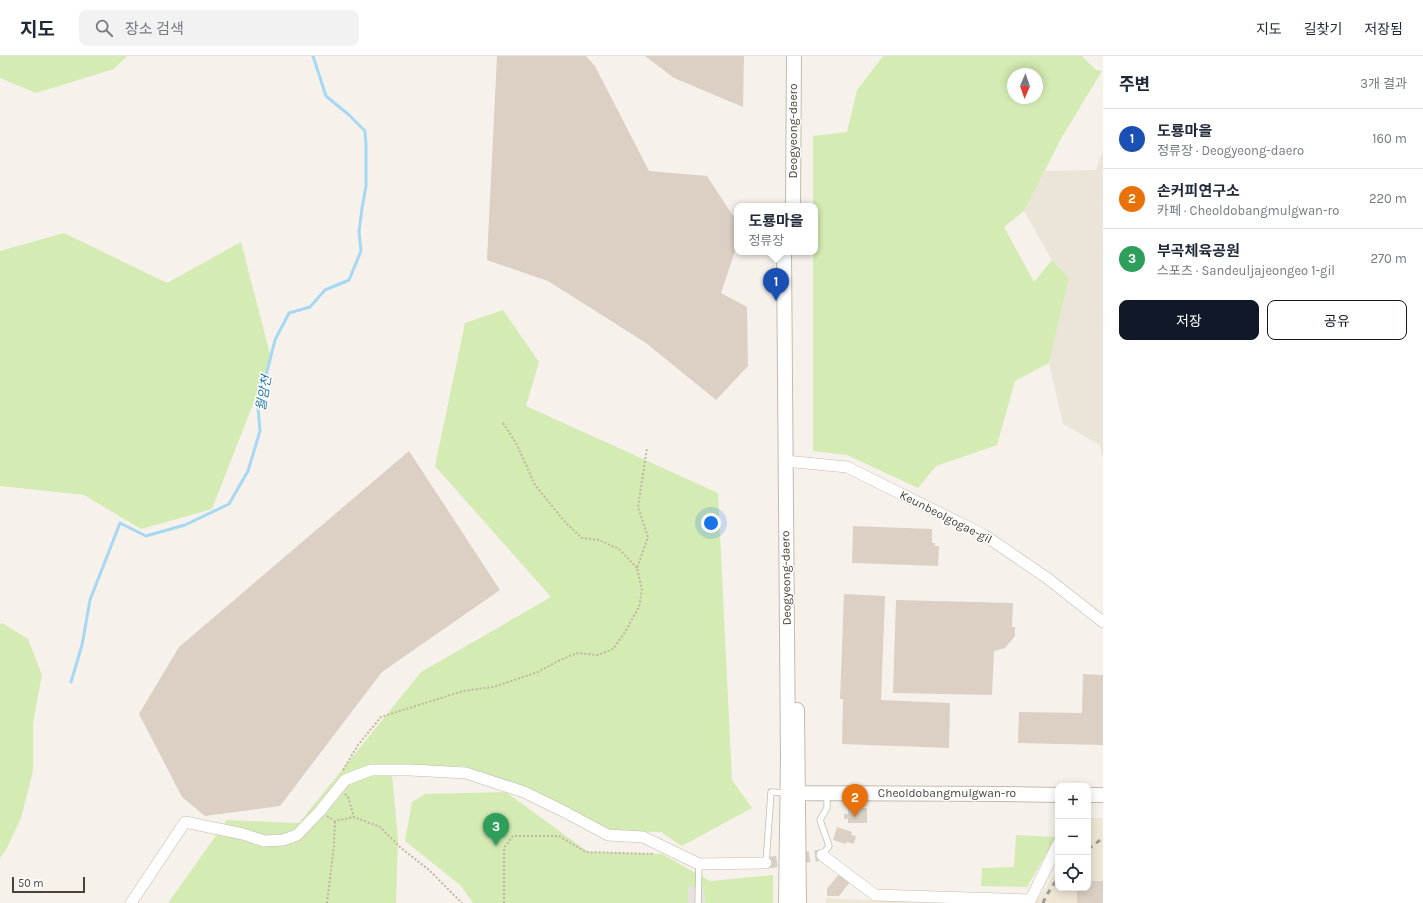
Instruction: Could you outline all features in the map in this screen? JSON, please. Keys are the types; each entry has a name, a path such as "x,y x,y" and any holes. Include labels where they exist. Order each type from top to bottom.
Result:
{"street":[{"name":"Deogyeong-daero","path":"784,56 784,203"},
{"name":"Deogyeong-daero","path":"793,203 794,56"},
{"name":"Deogyeong-daero","path":"784,255 789,461 793,793 799,903"},
{"name":"Deogyeong-daero","path":"789,461 793,255"},
{"name":"Keunbeolgogae-gil","path":"789,461 847,466 984,535 1047,578 1103,622"},
{"path":"131,903 185,822 243,834 264,841 283,840 297,835 320,811 345,780 371,770 410,770 466,773 524,792 608,835 643,837 699,864 766,863"},
{"name":"Deogyeong-daero","path":"786,903 793,793"},
{"name":"Cheoldobangmulgwan-ro","path":"793,793 1055,795"},
{"path":"1091,795 1103,795"},
{"path":"822,855 875,895 1030,902 1055,850"}],"lane":[{"path":"766,863 771,792 793,793"},
{"path":"822,855 829,846 820,820 827,808 826,793"},
{"path":"698,903 699,864"}],"path":[{"path":"354,818 348,797 338,789 340,776 358,745 381,717 463,691 493,687 538,672 558,660 577,653 598,655 613,649 625,632 639,607 642,590 637,568 619,549 599,540 582,538 565,522 535,485 516,442 503,423"},
{"path":"637,568 648,537 638,507 647,448"},
{"path":"320,811 335,822 354,818 380,827 402,848 429,870 462,903"},
{"path":"327,903 334,846 335,822"},
{"path":"504,903 504,848 514,836 559,836 586,852 659,854"}],"shaded area":[{"path":"1103,150 1103,459 1100,445 1063,424 1049,363 1069,278 1052,260 1024,211 1044,171 1096,170"},
{"path":"1091,818 1103,818 1103,903 1035,903 1055,874 1055,891 1091,891"},
{"path":"688,887 704,887 705,903 688,903"},
{"path":"826,898 925,903 826,903"}],"green space":[{"path":"0,56 127,56 114,69 36,93 0,78"},
{"path":"883,56 1082,56 1096,70 1102,71 1062,137 1024,211 1004,227 1034,282 1052,260 1069,278 1049,363 1015,381 997,445 936,466 918,488 847,455 813,451 813,255 818,255 818,203 813,203 813,136 847,132 857,90"},
{"path":"64,233 167,283 241,242 271,358 212,509 141,529 84,495 0,486 0,251"},
{"path":"503,310 539,362 526,406 718,493 732,780 752,808 682,846 661,832 608,831 530,789 463,766 392,774 398,839 396,903 168,903 227,820 299,823 421,672 551,597 435,466 465,323"},
{"path":"2,623 28,639 42,675 33,723 33,771 21,818 6,850 0,858 0,624"},
{"path":"506,792 588,852 662,854 710,881 773,875 773,903 473,903 460,885 405,841 412,802 425,794"},
{"path":"1016,835 1055,837 1027,887 981,886 982,868 1014,867"}],"building":[{"path":"497,56 586,56 595,66 649,171 707,176 734,217 734,254 721,293 747,307 748,366 716,400 646,343 548,281 487,260"},
{"path":"645,56 744,56 743,107 674,78"},
{"path":"409,451 500,590 382,672 280,806 205,816 182,797 139,714 179,647"},
{"path":"853,526 932,529 932,543 935,543 935,546 939,546 938,566 852,563"},
{"path":"844,594 885,596 881,700 950,703 949,748 842,744 843,699 840,699"},
{"path":"896,600 1013,603 1012,627 1015,627 1015,636 1005,648 994,651 992,695 893,693"},
{"path":"1083,674 1103,675 1103,745 1018,743 1019,712 1082,713"},
{"path":"848,808 867,808 867,823 848,823 848,819 844,819 844,814 848,814"},
{"path":"837,827 852,832 851,835 856,836 854,844 847,842 846,844 833,840"},
{"path":"839,874 850,882 839,896 827,896 827,889"},
{"path":"1091,881 1103,881 1103,903 1077,903 1077,891 1091,891"}],"waterway":[{"name":"월암천","path":"71,682 82,645 90,600 120,523 146,536 185,525 229,504 248,471 260,431 258,407 275,340 289,313 310,307 325,290 349,280 361,251 359,232 366,186 365,131 349,115 326,96 313,56"}],"tunnel":[{"path":"766,863 822,855"}],"railway":[{"path":"1091,847 1103,838"},
{"path":"1043,903 1055,882"}],"place":[{"name":"도룡마을","path":"776,301"},
{"name":"손커피연구소","path":"855,817"},
{"name":"부곡체육공원","path":"496,846"}]}
